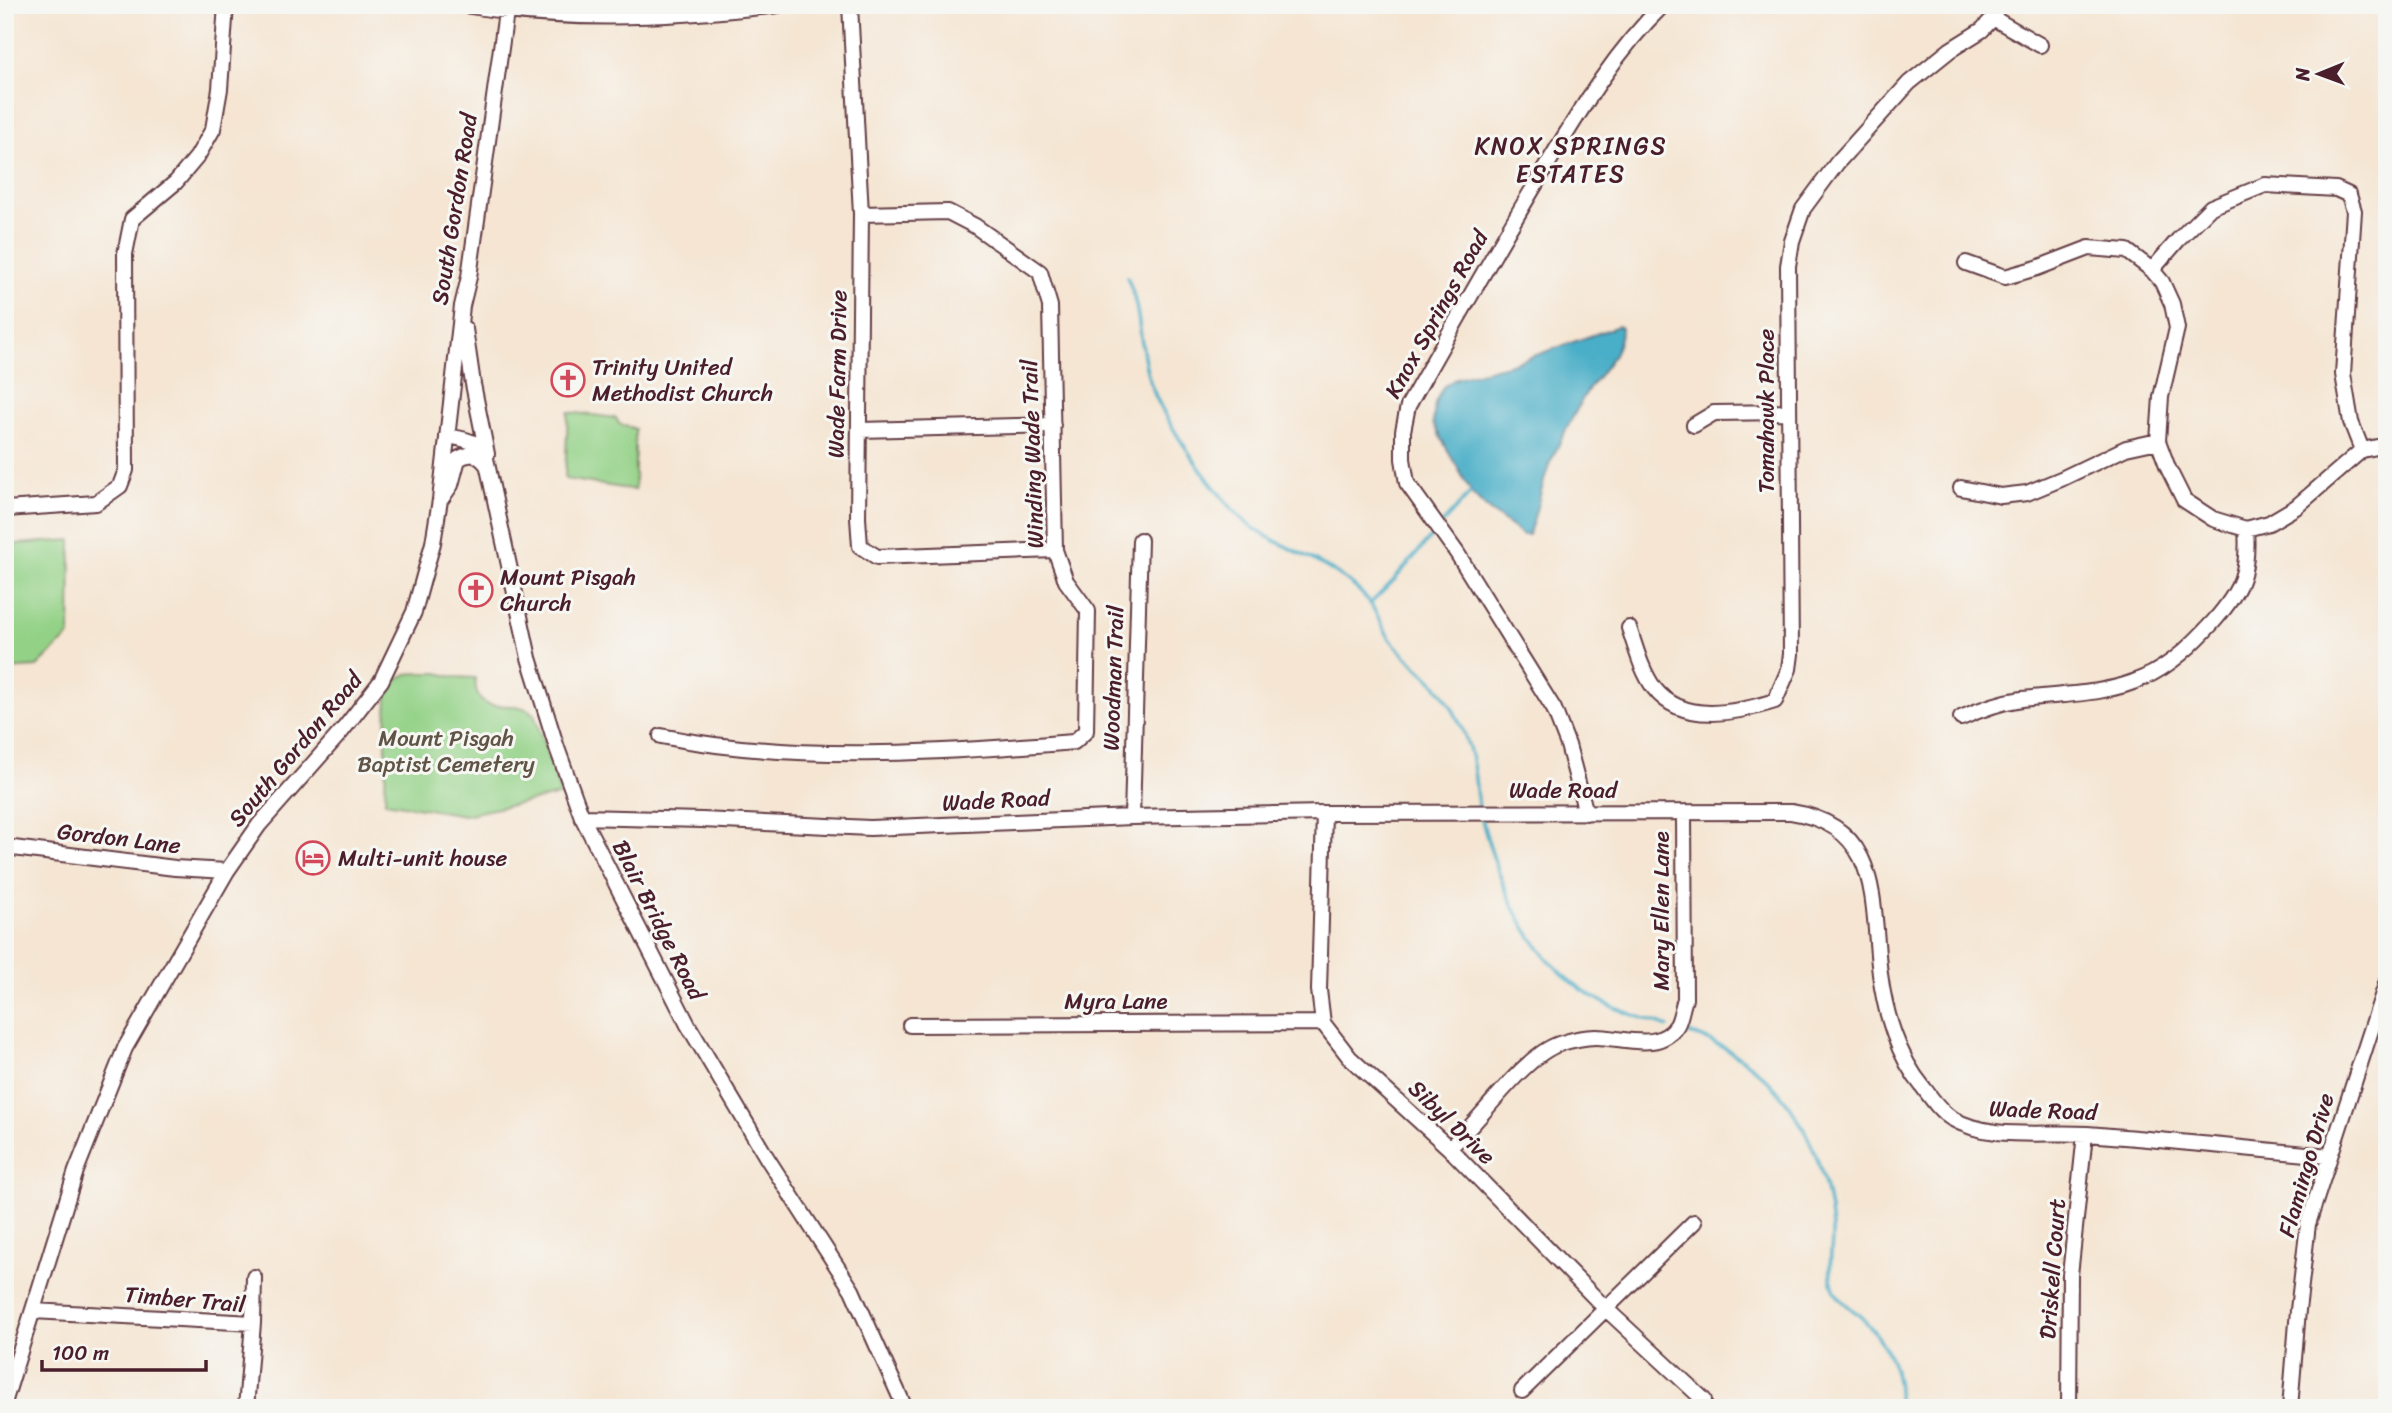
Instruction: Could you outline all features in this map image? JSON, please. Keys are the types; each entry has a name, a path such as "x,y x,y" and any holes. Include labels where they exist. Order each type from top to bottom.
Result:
{"street":[{"path":"5,509 96,503 120,486 126,470 125,254 128,235 132,219 152,205 176,182 197,157 214,129 220,89 226,5"},
{"path":"464,5 651,16 778,5"},
{"name":"Wade Farm Drive","path":"850,5 861,215 860,547 877,557 1055,550"},
{"name":"Knox Springs Road","path":"1586,813 1568,745 1555,709 1457,552 1407,483 1403,431 1408,407 1510,226 1591,92 1663,5"},
{"name":"South Gordon Road","path":"5,1399 76,1171 125,1048 227,871 259,825 342,731 381,681 414,612 433,543 440,500 462,306 470,271 507,9"},
{"path":"1994,12 2040,45"},
{"name":"Tomahawk Place","path":"1629,628 1644,671 1653,687 1673,704 1698,712 1727,713 1775,701 1789,669 1791,654 1788,266 1792,242 1803,209 1837,163 1909,83 1950,50 1982,30 1994,12"},
{"path":"2152,270 2211,207 2265,185 2336,189 2349,195 2354,211 2343,374 2351,422 2362,450"},
{"name":"Winding Wade Trail","path":"661,736 697,744 845,754 1074,742 1086,731 1088,611 1066,581 1055,550 1050,306 1040,272 975,226 948,212 861,215"},
{"path":"1966,263 2005,277 2088,248 2127,251 2152,270 2162,282 2172,304 2177,328 2161,397 2158,441 2183,500 2213,519 2246,529 2269,523 2296,508 2362,450 2387,445"},
{"path":"462,306 489,469"},
{"path":"1694,425 1714,413 1788,412"},
{"path":"860,430 1053,425"},
{"name":"Blair Bridge Road","path":"447,436 482,447 529,658 582,817 688,1025 767,1158 852,1290 905,1408"},
{"path":"1961,488 2001,496 2027,493 2126,448 2158,441"},
{"path":"440,500 451,485 458,459 473,454 482,457 489,469"},
{"path":"1961,718 1988,707 2019,700 2114,688 2144,678 2180,655 2230,604 2242,580 2248,558 2246,529"},
{"name":"Woodman Trail","path":"1132,817 1140,540"},
{"name":"Wade Road","path":"582,817 870,828 1132,817 1324,813 1791,812 1811,815 1830,823 1853,845 1866,868 1874,903 1880,974 1895,1035 1914,1077 1950,1117 1979,1131 2085,1134 2330,1156"},
{"path":"1323,1023 1319,990 1324,813"},
{"name":"Mary Ellen Lane","path":"1449,1148 1532,1061 1554,1046 1596,1037 1643,1042 1663,1039 1677,1025 1685,999 1684,813"},
{"name":"Gordon Lane","path":"5,848 175,868 227,871"},
{"name":"Flamingo Drive","path":"2290,1408 2308,1224 2387,981"},
{"name":"Myra Lane","path":"910,1025 1323,1023"},
{"name":"Sibyl Drive","path":"1323,1023 1350,1058 1449,1148 1605,1308 1704,1400"},
{"name":"Driskell Court","path":"2069,1408 2070,1275 2085,1134"},
{"path":"1522,1391 1694,1222"},
{"path":"253,1323 254,1277"},
{"name":"Timber Trail","path":"33,1311 253,1323 246,1408"}],"green space":[{"path":"568,412 616,418 619,424 635,429 635,490 565,479"},
{"path":"71,540 70,635 37,667 5,669 5,545"},
{"name":"Mount Pisgah Baptist Cemetery","path":"438,673 475,678 481,701 488,705 525,708 534,714 561,795 464,815 385,802 387,690 404,675"}],"water":[{"path":"1618,326 1621,328 1617,348 1583,398 1562,437 1545,477 1528,535 1523,535 1473,495 1433,424 1435,403 1443,387 1457,378 1511,364"}],"waterway":[{"path":"1127,277 1135,301 1148,375 1153,391 1172,427 1224,499 1246,522 1334,572 1366,598 1391,640 1436,685 1456,715 1472,760 1479,808"},
{"path":"1442,524 1471,492"},
{"path":"1370,604 1437,530"},
{"path":"1481,816 1507,894 1534,941 1551,962 1571,981 1594,997 1668,1027"},
{"path":"1679,1030 1712,1042 1741,1058 1766,1079 1805,1131 1818,1161 1827,1194 1832,1228 1832,1284 1840,1299 1870,1326 1885,1347 1895,1371 1897,1408"}],"place":[{"name":"Trinity United Methodist Church","path":"568,380"},
{"name":"Mount Pisgah Church","path":"476,590"},
{"name":"Multi-unit house","path":"313,858"}],"district":[{"name":"KNOX SPRINGS ESTATES","path":"1571,160"}]}
